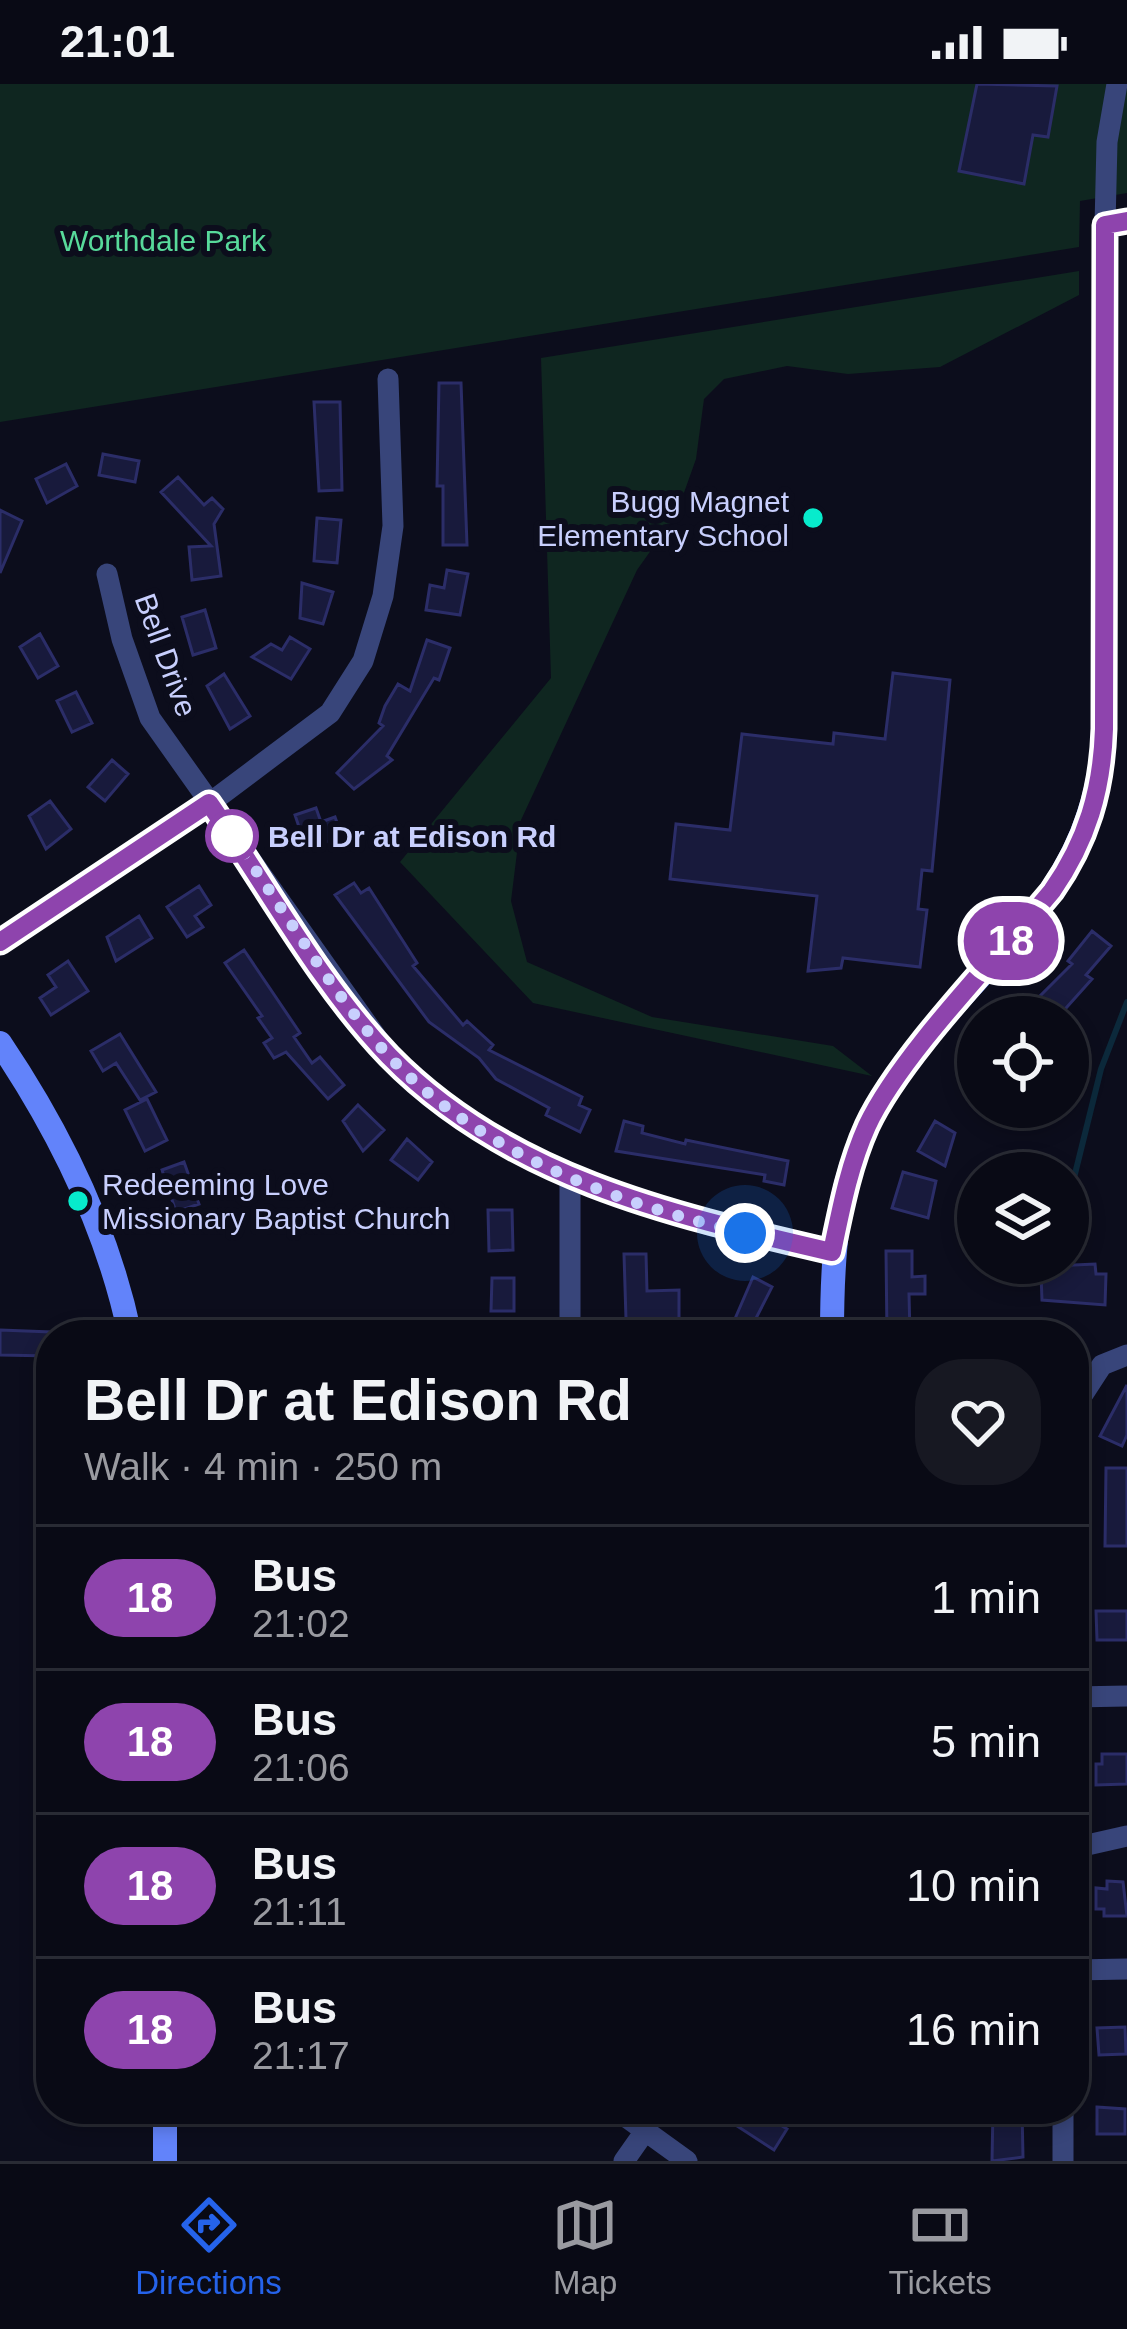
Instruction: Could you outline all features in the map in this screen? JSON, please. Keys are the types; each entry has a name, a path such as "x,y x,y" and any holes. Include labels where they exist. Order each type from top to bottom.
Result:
{"street":[{"path":"832,1320 832,1252 854,1157 869,1121 1063,876 1097,799 1104,729 1116,223 1106,142 1117,84"},
{"path":"0,942 209,803 330,713 364,661 383,596 393,526 388,379"},
{"name":"Bell Drive","path":"107,574 122,639 150,718 389,1055 462,1118 570,1178 712,1226 832,1252"},
{"path":"0,1043 86,1194 127,1320"},
{"path":"570,1178 570,1320"},
{"path":"1089,1385 1102,1365 1127,1355"},
{"path":"1089,1697 1127,1696"},
{"path":"1089,1845 1127,1836"},
{"path":"1089,1970 1127,1969"},
{"path":"165,2124 165,2161"},
{"path":"632,2124 687,2161"},
{"path":"1063,2161 1064,2124"},
{"path":"624,2161 643,2134"}],"green space":[{"name":"Worthdale Park","path":"0,84 1127,84 1127,193 1080,201 1079,247 0,422"},
{"path":"1079,271 1079,295 940,367 848,374 787,366 724,379 704,399 696,459 676,515 637,570 521,820 511,901 527,962 652,1017 833,1046 872,1076 533,1003 400,862 551,678 541,358"}],"building":[{"path":"977,84 1057,86 1048,137 1033,135 1024,184 959,171"},
{"path":"439,383 461,383 467,545 443,545 443,486 437,486"},
{"path":"314,402 340,402 342,490 319,491"},
{"path":"103,454 139,461 135,482 99,475"},
{"path":"66,464 77,486 47,503 36,479"},
{"path":"178,477 204,505 212,498 223,509 214,524 221,576 192,580 189,547 211,546 161,492"},
{"path":"0,510 22,521 0,573"},
{"path":"317,518 341,520 337,563 314,561"},
{"path":"447,570 468,574 460,615 426,610 430,585 444,588"},
{"path":"302,583 333,592 323,624 300,618"},
{"path":"205,610 216,648 193,655 182,617"},
{"path":"40,634 58,666 38,678 20,647"},
{"path":"290,637 310,649 291,679 252,657 271,644 282,650"},
{"path":"427,640 450,648 439,680 434,678 387,756 392,760 354,789 337,773 383,726 379,723 385,706 398,684 410,691"},
{"path":"893,673 950,680 932,871 922,870 918,909 927,910 920,967 843,958 841,968 808,971 817,896 670,879 676,824 730,830 742,734 833,744 834,733 885,739"},
{"path":"224,674 250,716 230,729 207,686"},
{"path":"76,692 92,723 72,732 57,701"},
{"path":"112,760 128,774 105,801 88,787"},
{"path":"50,801 71,829 46,849 29,816"},
{"path":"316,808 321,822 335,817 342,837 306,848 295,815"},
{"path":"354,883 361,893 369,888 417,963 413,966 463,1025 467,1021 493,1045 489,1050 582,1097 579,1105 590,1110 580,1132 546,1115 549,1108 496,1079 479,1058 429,1022 335,895"},
{"path":"199,886 211,905 195,916 203,927 187,937 167,907"},
{"path":"139,916 152,938 116,961 107,937"},
{"path":"1092,931 1111,946 1086,975 1092,979 1077,996 1040,996 1072,964 1068,961"},
{"path":"244,950 300,1033 294,1037 312,1063 320,1057 344,1085 328,1099 286,1052 274,1058 264,1043 272,1038 258,1018 262,1016 225,963"},
{"path":"68,961 88,991 51,1015 40,998 56,987 48,975"},
{"path":"120,1034 156,1092 140,1100 116,1063 103,1071 91,1051"},
{"path":"147,1099 167,1140 145,1151 125,1110"},
{"path":"358,1105 384,1130 363,1151 343,1121"},
{"path":"624,1121 643,1126 642,1133 685,1144 686,1140 788,1161 784,1185 764,1181 765,1175 616,1151"},
{"path":"935,1121 955,1133 945,1166 918,1151"},
{"path":"407,1139 432,1162 418,1180 391,1160"},
{"path":"184,1162 199,1204 176,1212 162,1170"},
{"path":"903,1172 936,1181 928,1218 892,1208"},
{"path":"488,1210 512,1210 513,1250 489,1251"},
{"path":"886,1251 912,1251 912,1277 925,1276 925,1294 909,1294 910,1320 887,1320"},
{"path":"624,1254 646,1254 647,1291 679,1290 679,1320 619,1320 626,1319"},
{"path":"1089,1264 1095,1264 1096,1274 1106,1274 1105,1305 1042,1300 1041,1284 1089,1284"},
{"path":"753,1277 772,1287 755,1320 734,1320"},
{"path":"492,1278 514,1278 514,1311 491,1311"},
{"path":"0,1330 36,1331 36,1356 0,1355"},
{"path":"1127,1385 1127,1435 1122,1446 1100,1436"},
{"path":"1106,1468 1127,1468 1127,1546 1105,1546"},
{"path":"1096,1611 1127,1611 1127,1640 1097,1640"},
{"path":"1102,1754 1127,1754 1127,1784 1096,1785 1096,1764 1102,1764"},
{"path":"1107,1881 1123,1882 1127,1916 1104,1916 1104,1909 1096,1909 1096,1888 1107,1889"},
{"path":"1125,2027 1126,2054 1099,2055 1097,2028"},
{"path":"1097,2107 1125,2109 1125,2134 1097,2134"},
{"path":"734,2124 779,2124 787,2129 774,2150"},
{"path":"993,2124 1022,2124 1023,2157 992,2161"}],"waterway":[{"path":"1080,1152 1101,1069 1127,1002"}],"bus line":[{"name":"18","path":"0,942 209,803 345,1000 389,1055 462,1118 570,1178 622,1199 712,1226 832,1252 854,1157 869,1121 903,1072 1052,891 1073,860 1097,799 1104,729 1105,225 1127,221"}],"place":[{"name":"Bugg Magnet Elementary School","path":"813,518"},
{"name":"Bell Dr at Edison Rd","path":"232,836"},
{"name":"Redeeming Love Missionary Baptist Church","path":"78,1201"}],"route":[{"path":"232,836 345,1000 389,1055 462,1118 570,1178 622,1199 745,1233"}]}
